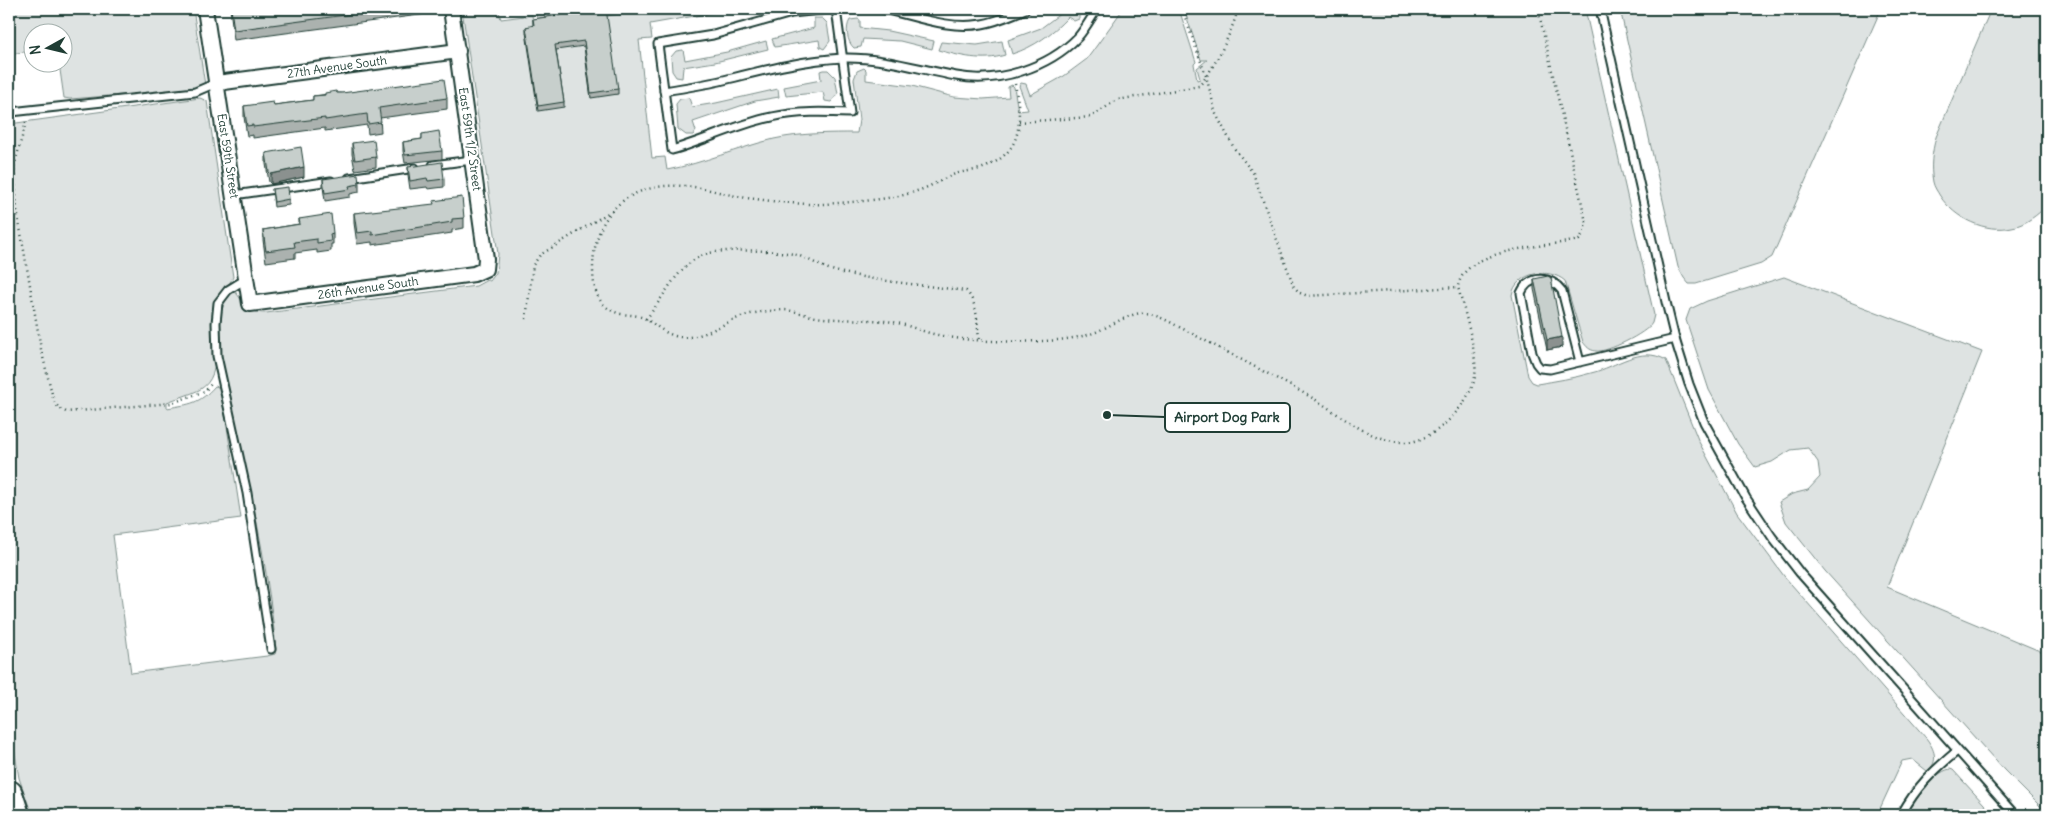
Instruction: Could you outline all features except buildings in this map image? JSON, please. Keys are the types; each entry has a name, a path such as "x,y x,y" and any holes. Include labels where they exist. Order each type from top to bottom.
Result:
{"highway":[{"path":"9,794 16,815"}],"street":[{"name":"East 59th Street","path":"205,9 250,304"},
{"name":"East 59th 1/2 Street","path":"452,9 486,259 485,269"},
{"name":"27th Avenue South","path":"217,83 458,51"},
{"name":"26th Avenue South","path":"250,304 474,274 485,269"}],"lane":[{"path":"830,9 792,13 713,34 658,44 672,150 749,123 773,117 810,112 850,113 836,9"},
{"path":"883,9 913,12 938,23 961,26 983,24 1026,9"},
{"path":"664,91 720,81 783,66 843,58 887,61 957,76 985,77 1013,73 1039,64 1060,52 1078,36 1097,9"},
{"path":"1600,9 1675,340 1704,422 1746,498 1772,537 1800,573 2015,815"},
{"path":"11,112 195,92 217,83"},
{"path":"234,195 472,160"},
{"path":"247,279 228,290 218,303 216,323 217,356 247,493 271,649"},
{"path":"1580,362 1562,291 1558,285 1545,280 1531,280 1525,284 1521,293 1532,353 1540,368 1550,369 1675,340"},
{"path":"1901,815 1913,794 1931,774 1957,751"}],"path":[{"path":"1182,9 1206,76 1216,114 1234,148 1253,173 1285,265 1294,287 1300,294 1308,296 1458,287"},
{"path":"1020,122 1091,117 1117,100 1198,86 1206,76 1232,27 1238,9"},
{"path":"608,213 594,246 593,269 595,289 600,302 608,309 646,320 661,330 678,337 717,330 740,317 763,312 798,311 815,317 895,323 941,336 1010,342 1075,338 1140,313 1150,314 1168,321 1311,397 1367,433 1408,442 1420,440 1439,430 1454,414 1468,395 1474,377 1474,356 1458,287 1463,273 1469,266 1480,260 1511,251 1579,240 1584,232 1586,222 1538,9"},
{"path":"526,319 533,265 540,255 608,213 629,196 648,188 670,185 688,186 746,198 804,204 845,202 910,193 959,173 980,169 998,161 1012,148 1020,122 1020,111 1013,73"},
{"path":"29,110 14,167 17,210 41,349 54,402 66,412 172,403 205,392 221,372"},
{"path":"646,320 680,271 703,255 715,252 781,252 795,254 836,272 910,285 966,291 972,296 975,307 979,339"}],"shaded area":[{"path":"9,9 193,9 205,85 199,89 64,98 60,72 72,72 72,22 22,22 22,52 9,54"},
{"path":"462,9 498,9 501,19 532,15 534,31 581,25 591,98 606,16 628,13 628,9 726,9 650,24 652,39 639,40 652,158 665,157 667,170 784,137 805,134 857,133 859,120 854,79 857,71 864,68 866,70 866,80 912,86 954,97 983,99 1009,97 1008,87 1012,85 1018,111 1028,110 1019,86 1021,83 1026,84 1030,95 1064,76 1087,59 1123,9 1179,9 1196,62 1194,64 1197,80 1200,79 1197,68 1207,60 1201,60 1184,9 1585,9 1654,315 1649,327 1635,337 1617,346 1594,351 1583,342 1565,281 1551,274 1542,273 1526,277 1515,287 1512,295 1528,376 1532,382 1537,384 1591,373 1638,356 1656,356 1666,360 1699,442 1737,513 1784,576 1926,738 1933,750 1935,759 1931,767 1927,771 1912,759 1902,761 1877,815 32,815 19,778 9,718 9,124 200,98 207,101 233,277 215,306 216,351 213,374 208,383 199,390 167,402 167,408 199,400 215,386 221,388 241,518 113,535 131,673 275,654 270,600 262,550 224,372 220,340 222,310 228,297 234,290 250,309 266,313 476,286 487,280 490,281 496,273 498,254"},
{"path":"572,9 616,9 580,14 538,24 536,14"},
{"path":"1058,9 1079,9 1079,19 1074,21 1068,17 1042,39 1028,48 1012,54 1008,40 1041,28 1061,13"},
{"path":"1620,9 1881,9 1772,257 1761,264 1696,284 1689,284 1684,278 1678,267"},
{"path":"1991,9 2047,9 2047,205 2027,222 2017,226 2002,228 1981,226 1954,211 1946,204 1936,189 1932,171 1936,137"},
{"path":"814,18 822,18 827,23 830,41 824,49 820,47 819,40 775,47 772,39 814,28"},
{"path":"850,20 860,20 860,28 888,31 934,41 932,49 900,41 863,39 861,47 854,48 848,39 847,31"},
{"path":"766,41 768,49 715,62 683,67 682,78 676,77 672,71 671,57 676,51 683,50 685,60 727,52"},
{"path":"1002,41 1005,55 997,57 971,57 938,50 941,42 977,45"},
{"path":"828,70 835,77 838,94 831,102 825,101 823,92 786,96 784,87 821,80 820,71"},
{"path":"778,89 779,97 755,101 693,122 696,131 693,135 686,135 678,129 676,104 680,99 689,98 692,107"},
{"path":"1784,277 1982,352 1887,587 2047,654 2047,813 2004,770 1825,571 1786,522 1779,502 1792,494 1808,490 1820,477 1818,462 1808,448 1791,450 1772,462 1755,467 1738,444 1709,390 1686,320 1690,309 1707,301"},
{"path":"1950,769 1994,815 1905,815 1930,781"}],"place":[{"name":"Airport Dog Park","path":"1107,415"}]}
